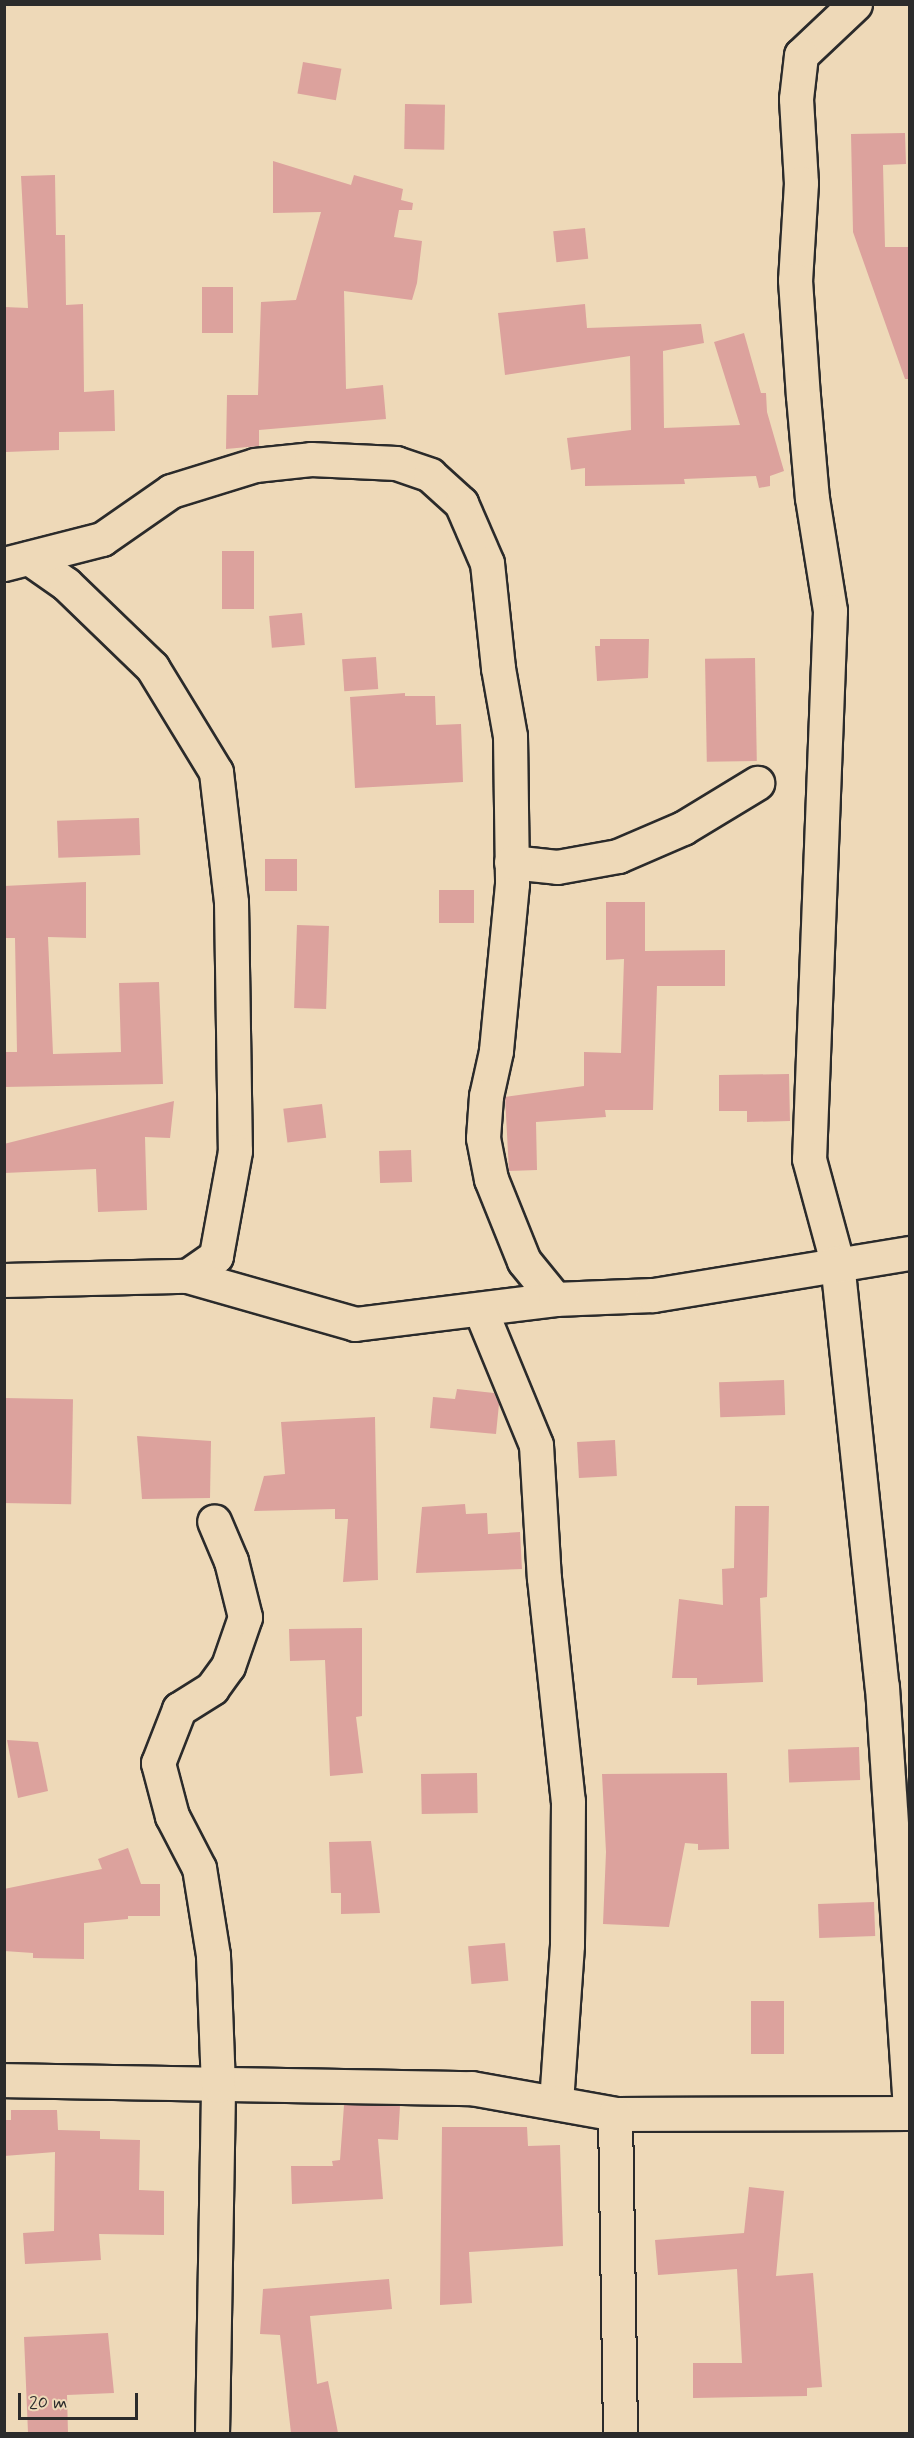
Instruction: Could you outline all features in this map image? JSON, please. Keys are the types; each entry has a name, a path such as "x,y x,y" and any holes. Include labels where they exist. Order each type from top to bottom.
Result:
{"street":[{"path":"855,4 801,55 796,99 801,183 795,280 812,498 830,611 809,1159 837,1262 882,1687 909,2108"},
{"path":"17,561 102,539 171,491 255,465 310,459 396,463 430,475 461,503 488,563 498,668 510,736 511,862 498,1030 483,1138 491,1179 524,1261 555,1299"},
{"path":"17,561 66,584 152,667 216,772 231,902 235,1151 216,1256 187,1276"},
{"path":"511,862 557,867 618,856 683,828 757,783"},
{"path":"4,1280 187,1276 355,1324 555,1299 653,1295 837,1262 909,1253"},
{"path":"480,1309 536,1445 544,1578 568,1801 567,1945 556,2103"},
{"path":"212,2433 218,2085 213,1955 199,1868 172,1816 158,1763 179,1709 212,1688 228,1666 245,1617 231,1561 214,1521"},
{"path":"4,2080 471,2088 615,2114 909,2114"},
{"path":"615,2114 620,2433"}],"building":[{"path":"303,62 341,69 336,100 297,94"},
{"path":"405,104 445,105 444,150 404,149"},
{"path":"905,133 906,164 883,165 885,247 909,247 909,379 905,379 853,232 851,134"},
{"path":"273,161 351,185 354,175 403,189 401,200 413,203 412,210 399,210 394,237 422,241 417,283 412,300 344,291 346,389 383,385 386,419 259,430 259,446 226,449 227,395 258,395 261,302 296,300 321,212 273,213"},
{"path":"55,175 56,235 65,235 66,305 83,304 84,392 114,390 115,431 59,432 59,450 6,452 4,307 28,308 21,176"},
{"path":"585,228 588,259 556,262 553,231"},
{"path":"202,287 233,287 233,333 202,333"},
{"path":"585,304 587,328 701,324 704,343 663,351 664,428 740,425 714,342 744,333 761,393 766,393 767,412 784,471 770,476 770,486 759,488 756,476 684,479 685,484 585,486 585,468 571,470 567,438 631,430 630,356 505,375 498,313"},
{"path":"222,551 254,551 254,609 222,609"},
{"path":"302,613 305,645 272,648 269,616"},
{"path":"600,639 649,639 648,678 597,681 595,646 600,646"},
{"path":"376,657 378,689 344,691 342,659"},
{"path":"755,658 757,761 707,762 705,659"},
{"path":"405,693 405,696 435,696 436,725 461,724 463,782 355,788 350,697"},
{"path":"139,818 140,855 58,858 57,821"},
{"path":"265,859 297,859 297,891 265,891"},
{"path":"86,882 86,938 48,937 53,1054 121,1052 119,983 159,982 163,1084 4,1087 4,1052 17,1052 15,938 4,938 4,886"},
{"path":"439,890 474,890 474,923 439,923"},
{"path":"606,902 645,902 645,951 725,950 725,986 657,986 653,1110 605,1110 606,1117 536,1122 537,1170 509,1171 505,1097 584,1086 584,1052 621,1053 624,959 606,960"},
{"path":"297,925 329,926 326,1009 294,1008"},
{"path":"789,1074 790,1121 747,1122 747,1111 719,1111 719,1075"},
{"path":"174,1101 170,1138 145,1137 147,1210 98,1212 96,1169 4,1173 4,1144"},
{"path":"322,1104 326,1138 287,1142 283,1109"},
{"path":"411,1150 412,1182 380,1183 379,1151"},
{"path":"784,1380 785,1415 720,1417 719,1382"},
{"path":"457,1389 494,1393 499,1404 496,1434 430,1428 433,1397 455,1399"},
{"path":"4,1398 73,1399 71,1504 4,1503"},
{"path":"375,1417 378,1580 343,1582 348,1519 335,1519 335,1509 254,1511 264,1476 285,1474 281,1422"},
{"path":"137,1436 211,1441 210,1498 142,1499"},
{"path":"615,1440 617,1476 579,1478 577,1442"},
{"path":"465,1504 466,1514 487,1513 488,1534 520,1532 522,1569 416,1573 422,1507"},
{"path":"735,1506 769,1506 767,1597 760,1598 763,1682 697,1685 697,1678 672,1678 679,1599 723,1605 722,1569 734,1568"},
{"path":"362,1628 362,1716 356,1717 363,1773 330,1776 325,1660 290,1661 289,1629"},
{"path":"7,1740 38,1742 48,1791 18,1798"},
{"path":"859,1747 860,1780 789,1782 788,1749"},
{"path":"477,1773 478,1813 422,1814 421,1774"},
{"path":"727,1773 729,1849 698,1850 698,1844 685,1843 669,1927 603,1924 606,1852 602,1774"},
{"path":"371,1841 380,1913 341,1914 341,1893 331,1893 329,1842"},
{"path":"128,1848 141,1884 160,1884 160,1916 128,1916 128,1919 84,1923 84,1959 33,1958 33,1953 4,1951 4,1889 102,1869 98,1859"},
{"path":"874,1902 875,1936 819,1938 818,1904"},
{"path":"505,1943 508,1981 471,1984 468,1946"},
{"path":"751,2001 784,2001 784,2054 751,2054"},
{"path":"344,2105 400,2106 398,2140 378,2139 383,2199 292,2204 291,2166 333,2166 332,2161 340,2160"},
{"path":"11,2110 57,2110 58,2130 100,2131 100,2139 140,2140 139,2190 164,2191 164,2235 99,2234 101,2260 25,2264 23,2233 54,2231 55,2152 4,2156 4,2120 11,2120"},
{"path":"442,2127 527,2127 528,2146 560,2145 563,2246 469,2252 472,2303 440,2305"},
{"path":"749,2187 784,2191 776,2276 813,2273 822,2387 807,2388 807,2396 693,2398 693,2363 742,2363 737,2269 658,2275 655,2240 744,2233"},
{"path":"389,2279 392,2309 310,2316 317,2384 328,2381 338,2433 291,2433 280,2335 260,2334 263,2289"},
{"path":"108,2333 114,2393 67,2395 68,2433 28,2433 24,2337"}]}
